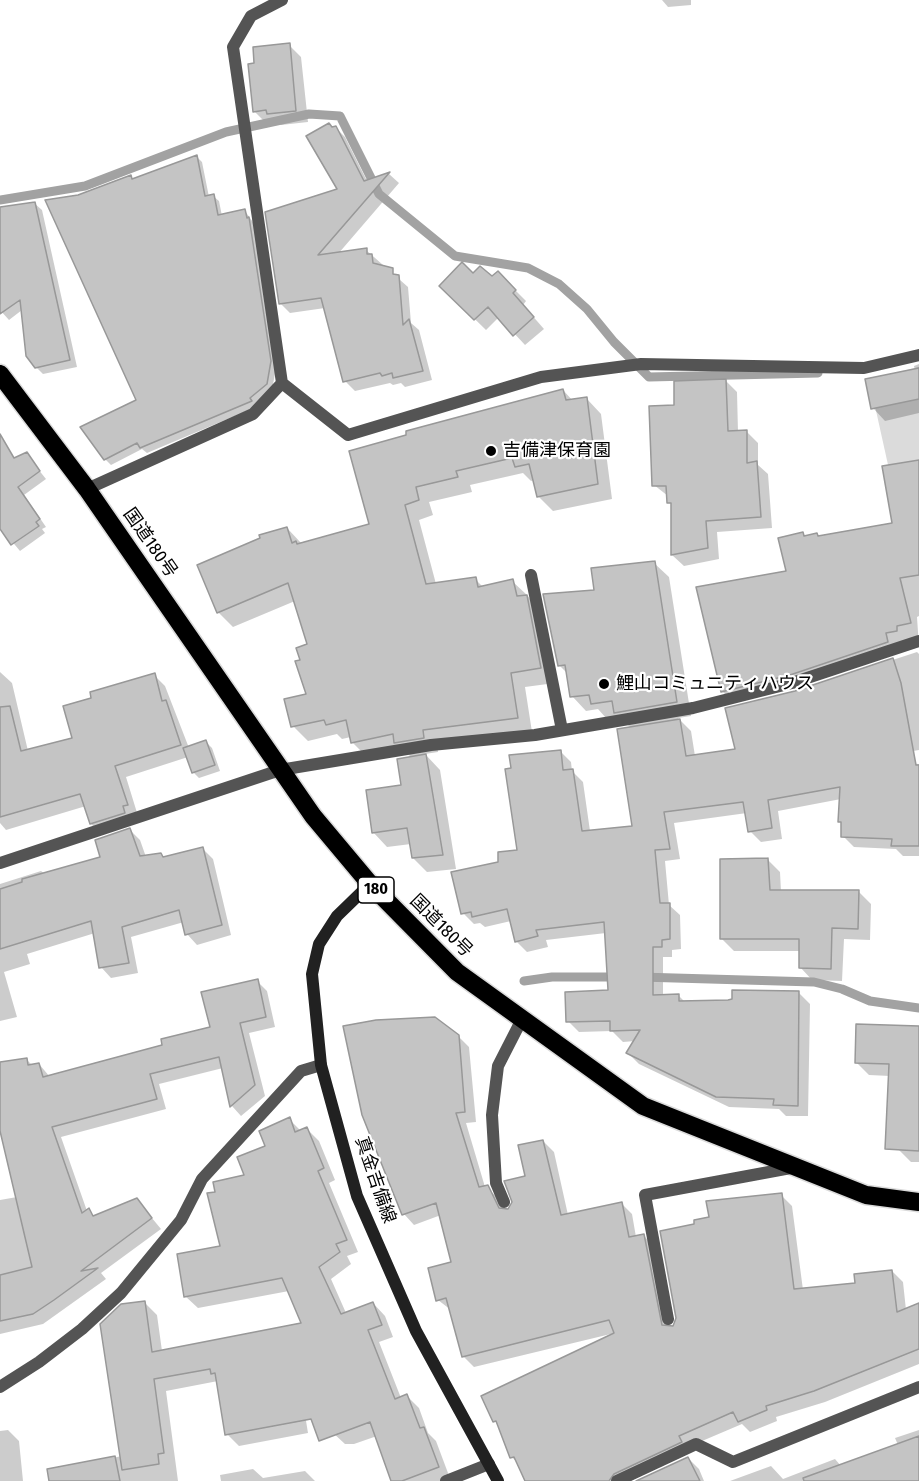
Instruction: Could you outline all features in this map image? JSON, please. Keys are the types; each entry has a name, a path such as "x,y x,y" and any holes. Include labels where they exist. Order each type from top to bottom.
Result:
{"highway":[{"name":"国道180号","path":"0,374 87,489 313,816 370,884 457,972 521,1021 643,1106 866,1195 919,1202"}],"main road":[{"name":"真金吉備線","path":"370,884 337,916 319,944 312,974 321,1065 357,1196 416,1332 498,1481"}],"street":[{"path":"282,0 251,16 233,47 282,383 348,435 541,377 641,364 864,368 919,355"},
{"path":"87,489 253,414 282,383"},
{"path":"531,575 562,730"},
{"path":"0,863 280,770 431,745 562,730 693,708 792,683 919,641"},
{"path":"504,1202 496,1183 492,1115 498,1066 521,1021"},
{"path":"0,1386 39,1362 82,1329 121,1293 180,1220 202,1179 300,1071 321,1065"},
{"path":"668,1319 645,1195 797,1167"},
{"path":"617,1481 696,1444 733,1462 919,1387"},
{"path":"447,1481 489,1464"}],"shaded area":[{"path":"919,367 919,517 900,519 869,379"}],"building":[{"path":"290,43 296,111 267,114 266,110 253,112 248,64 254,63 253,47"},
{"path":"329,123 332,127 336,126 364,181 390,172 318,255 367,248 367,254 372,254 373,263 393,268 393,274 399,275 403,325 409,319 423,371 393,378 392,373 382,376 380,373 343,382 321,298 279,304 265,212 337,189 306,136"},
{"path":"197,155 205,196 214,194 218,215 245,209 247,218 249,217 271,361 267,384 250,398 252,401 140,448 137,443 104,460 80,427 136,400 45,200 78,195 131,175 132,179"},
{"path":"35,202 70,360 35,368 26,356 20,300 0,314 0,207"},
{"path":"462,262 473,273 480,266 492,276 498,271 516,290 513,293 534,317 513,336 488,307 474,320 439,286"},
{"path":"919,368 919,399 871,409 865,379"},
{"path":"726,379 728,431 747,430 747,463 757,461 761,517 706,521 708,548 671,555 671,503 667,503 666,486 652,486 649,406 674,405 674,381"},
{"path":"563,389 566,400 587,397 598,484 537,497 529,464 515,467 512,458 456,471 458,477 416,487 419,500 405,505 426,584 476,577 478,587 513,579 517,596 527,595 541,668 511,673 518,718 423,730 424,738 394,743 393,734 351,743 346,720 326,725 324,720 291,727 284,699 306,694 295,661 300,660 296,648 307,644 288,583 217,613 197,565 260,538 259,535 287,527 292,543 296,541 297,544 369,524 349,451 406,435 406,431"},
{"path":"0,434 14,458 27,452 40,471 18,487 40,519 36,522 39,526 11,545 0,529"},
{"path":"919,460 919,575 900,578 911,623 897,626 897,631 886,633 888,642 790,675 721,692 696,587 786,571 778,538 803,532 804,536 817,533 818,536 892,523 882,466"},
{"path":"655,561 677,702 614,713 612,701 591,704 589,695 570,697 565,665 558,666 543,594 594,590 591,568"},
{"path":"893,658 901,683 916,765 919,765 919,846 891,846 892,839 841,837 841,822 838,822 840,787 768,800 772,828 748,832 743,802 664,812 670,849 655,850 660,903 670,903 670,939 662,940 662,947 653,947 653,995 679,994 679,1001 728,1000 732,999 732,990 799,991 798,1106 773,1105 774,1099 716,1097 626,1053 640,1030 610,1031 610,1021 566,1022 565,992 608,990 604,922 536,930 538,936 515,942 507,909 472,917 471,912 461,914 451,872 498,862 498,852 517,850 505,769 511,768 509,755 561,750 563,770 573,769 582,831 632,826 617,729 680,719 686,756 735,749 725,708 795,691"},
{"path":"155,673 162,701 166,700 181,745 115,766 128,805 123,806 125,813 90,824 80,794 0,817 0,707 10,706 21,751 72,738 63,706 91,698 90,692"},
{"path":"206,740 215,765 192,773 183,748"},
{"path":"426,754 443,855 412,858 407,828 372,833 366,790 401,785 397,759"},
{"path":"130,828 140,856 161,853 163,857 203,847 222,925 185,935 179,910 122,927 129,963 99,968 91,921 0,949 0,889 22,882 22,879 100,857 95,840"},
{"path":"768,858 770,890 859,890 858,929 832,928 831,969 799,968 799,939 720,939 720,859"},
{"path":"258,979 266,1017 240,1023 255,1085 230,1107 219,1057 150,1074 157,1099 52,1127 82,1213 89,1208 93,1216 137,1198 152,1218 81,1271 98,1268 54,1300 33,1314 0,1321 0,1275 32,1267 0,1131 0,1062 27,1058 28,1065 39,1063 43,1077 162,1045 161,1039 210,1027 201,992"},
{"path":"435,1017 459,1035 465,1112 456,1113 479,1187 488,1185 499,1208 508,1209 512,1202 504,1181 525,1176 518,1145 543,1140 561,1215 622,1202 629,1237 644,1234 662,1325 673,1326 676,1318 660,1231 694,1224 694,1220 709,1217 706,1201 782,1193 794,1289 855,1283 854,1274 892,1270 897,1312 919,1303 919,1349 814,1391 766,1406 767,1410 738,1422 733,1412 679,1436 682,1442 614,1474 609,1481 525,1481 514,1457 510,1458 496,1421 493,1422 481,1396 614,1333 609,1320 462,1357 446,1298 436,1301 428,1268 451,1262 436,1203 402,1215 362,1115 343,1026 376,1020"},
{"path":"856,1024 919,1026 919,1151 885,1149 889,1064 855,1063"},
{"path":"290,1117 295,1132 307,1127 324,1168 318,1171 347,1240 336,1244 340,1252 319,1267 341,1314 373,1302 382,1325 368,1330 395,1399 407,1394 420,1428 424,1427 439,1467 402,1481 391,1481 370,1422 319,1441 311,1419 225,1435 215,1373 211,1374 210,1369 154,1379 164,1453 158,1454 159,1464 122,1470 100,1324 121,1304 145,1301 152,1352 301,1323 282,1278 184,1297 177,1254 220,1246 207,1193 215,1192 213,1182 244,1175 237,1157 265,1146 259,1131"},
{"path":"919,1436 919,1481 804,1481 803,1478"},
{"path":"115,1456 120,1481 49,1481 47,1469"},
{"path":"688,1457 700,1481 636,1481"}],"waterway":[{"path":"0,200 85,186 226,132 309,114 340,116 379,194 455,256 528,268 559,284 587,309 614,342 649,377 818,373"},
{"path":"524,981 552,977 618,977"},
{"path":"640,977 814,982 842,989 870,1001 919,1008"}],"place":[{"name":"吉備津保育園","path":"491,451"},
{"name":"鯉山コミュニティハウス","path":"604,684"}]}
